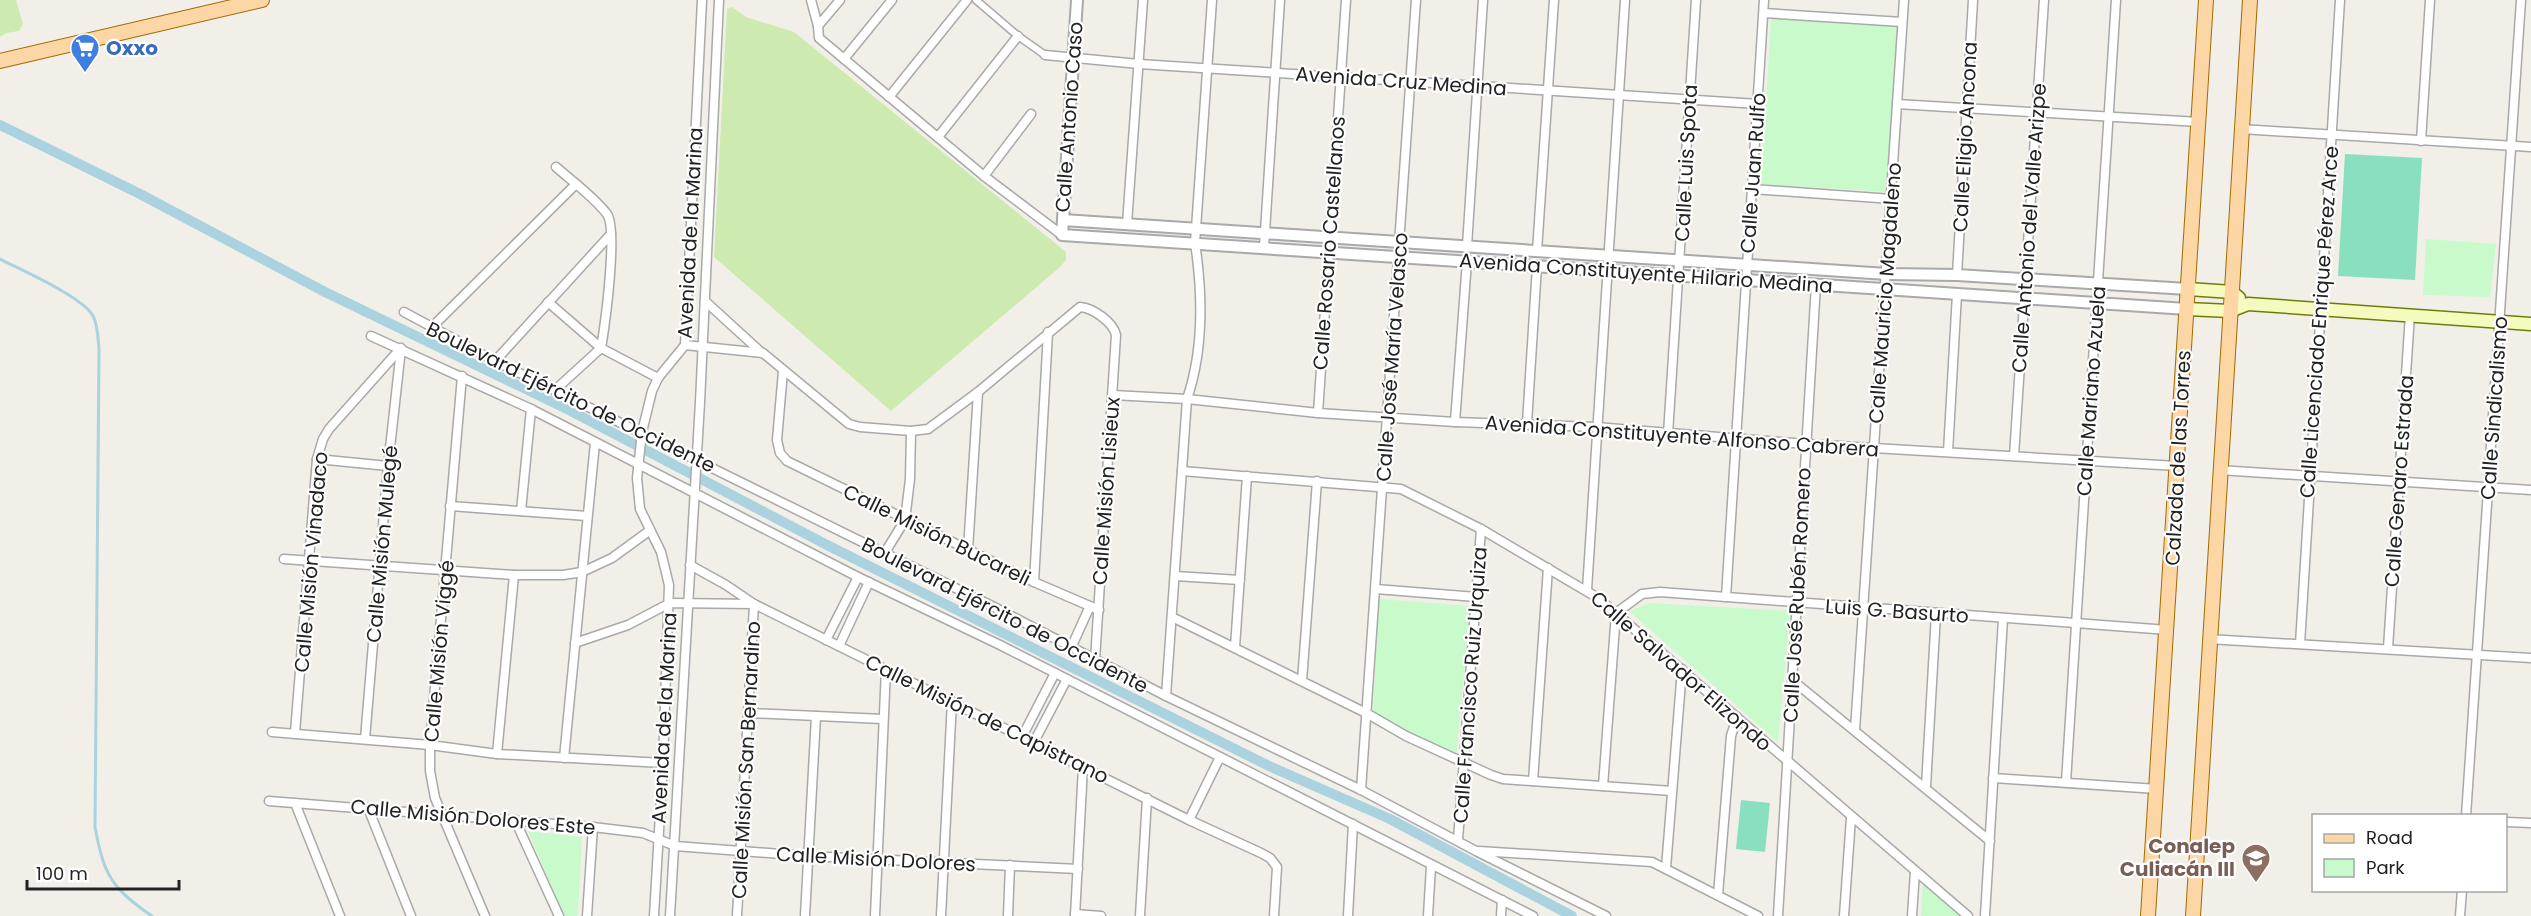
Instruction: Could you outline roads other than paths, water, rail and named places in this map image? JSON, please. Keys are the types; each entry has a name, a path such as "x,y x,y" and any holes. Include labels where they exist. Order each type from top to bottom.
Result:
{"main road":[{"path":"0,61 262,0"},
{"name":"Calzada de las Torres","path":"2148,916 2168,630 2206,0"},
{"name":"Calzada de las Torres","path":"2193,916 2208,639 2250,0"},
{"name":"Avenida Constituyente Hilario Medina","path":"2188,289 2232,292"},
{"path":"2232,292 2248,304"},
{"name":"Avenida Constituyente Hilario Medina","path":"2187,309 2230,311 2248,304 2531,324"}],"street":[{"name":"Avenida de la Marina","path":"654,916 670,603 667,568 662,552 640,509 637,491 638,462 648,403 658,378 685,345 702,0"},
{"name":"Avenida de la Marina","path":"670,916 697,458 719,0"},
{"path":"811,0 819,38 984,176 1062,235"},
{"path":"818,26 840,0"},
{"path":"844,59 892,0"},
{"path":"890,97 967,0"},
{"path":"976,0 1018,36 1045,55"},
{"name":"Calle Antonio Caso","path":"1062,235 1077,0"},
{"path":"1127,224 1143,0"},
{"path":"1166,696 1187,399 1196,374 1201,326 1199,270 1195,243 1212,0"},
{"path":"1264,247 1280,0"},
{"name":"Calle Rosario Castellanos","path":"1318,413 1346,0"},
{"name":"Calle José María Velasco","path":"1361,790 1416,0"},
{"path":"1467,246 1483,0"},
{"path":"1537,251 1554,0"},
{"path":"1587,590 1625,0"},
{"name":"Calle Luis Spota","path":"1668,434 1696,0"},
{"name":"Calle Juan Rulfo","path":"1726,597 1764,0"},
{"name":"Calle Mauricio Magdaleno","path":"1855,730 1865,608 1904,0"},
{"name":"Calle Eligio Ancona","path":"1957,275 1973,0"},
{"name":"Calle Antonio del Valle Arizpe","path":"2014,456 2044,0"},
{"name":"Calle Mariano Azuela","path":"2066,782 2116,0"},
{"name":"Calle Licenciado Enrique Pérez Arce","path":"2300,644 2340,0"},
{"path":"2421,141 2430,0"},
{"name":"Calle Sindicalismo","path":"2466,814 2521,0"},
{"path":"1764,13 1902,22"},
{"path":"938,137 1018,36"},
{"name":"Avenida Cruz Medina","path":"1045,55 1139,64 1758,104"},
{"path":"1897,104 2199,122"},
{"path":"984,176 1031,114"},
{"path":"2241,129 2531,147"},
{"path":"555,390 601,348 606,321 611,234 611,226 606,214 556,167"},
{"path":"431,328 576,184"},
{"path":"1752,189 1892,199"},
{"name":"Avenida Constituyente Hilario Medina","path":"1046,224 1063,220 1887,274 1957,275 2188,289"},
{"path":"495,361 611,234"},
{"name":"Avenida Constituyente Hilario Medina","path":"1062,235 2187,309"},
{"path":"1455,423 1467,261"},
{"path":"1527,423 1537,266"},
{"name":"Calle José Rubén Romero","path":"1778,916 1816,284"},
{"path":"1948,452 1958,294"},
{"path":"705,301 783,371 849,423 860,427 921,431 935,425 978,392 1048,332"},
{"path":"548,302 601,348 658,378"},
{"name":"Calle Misión Lisieux","path":"1048,332 1080,307 1089,308 1115,328 1113,395 1095,660"},
{"name":"Boulevard Ejército de Occidente","path":"404,312 495,361 697,458 1166,696 1361,790 1606,916"},
{"name":"Calle Genaro Estrada","path":"2388,648 2410,314"},
{"path":"1034,582 1048,332"},
{"name":"Boulevard Ejército de Occidente","path":"371,336 462,376 695,490 858,577 1067,679 1533,916"},
{"path":"685,345 763,353"},
{"name":"Calle Misión Vinadaco","path":"295,733 317,459 323,439 329,429 401,348"},
{"name":"Calle Misión Mulegé","path":"365,739 388,466 401,348"},
{"name":"Calle Misión Bucareli","path":"783,371 777,440 780,453 787,461 1034,582 1099,610"},
{"name":"Calle Misión Viggé","path":"462,376 430,745 432,785 441,814 485,916"},
{"path":"968,550 978,392"},
{"name":"Avenida Constituyente Alfonso Cabrera","path":"1113,395 1187,399 1318,413 1455,423 1527,423 1596,427 1806,444 2177,466"},
{"path":"521,511 531,409"},
{"path":"884,554 905,520 910,479 911,431"},
{"path":"564,758 595,443"},
{"path":"317,459 388,466"},
{"path":"2219,470 2531,490"},
{"name":"Calle Salvador Elizondo","path":"1182,471 1401,489 1416,494 1481,529 1587,590 1616,613 1851,818 1968,916"},
{"path":"1235,647 1247,476"},
{"path":"1302,681 1317,481"},
{"path":"450,506 587,516"},
{"name":"Calle Francisco Ruiz Urquiza","path":"1458,840 1481,529"},
{"path":"284,560 536,576 582,572 612,558 650,531"},
{"name":"Calle Misión de Capistrano","path":"690,565 754,604 1270,858 1277,867 1274,916"},
{"path":"1533,781 1548,568"},
{"path":"497,754 514,575"},
{"path":"1175,576 1240,580"},
{"path":"826,640 858,577"},
{"path":"839,646 869,582"},
{"path":"1376,589 1476,597"},
{"name":"Luis G. Basurto","path":"1616,613 1642,594 1660,592 2168,630"},
{"path":"575,643 628,624 670,603 754,604"},
{"name":"Calle Misión San Bernardino","path":"737,916 750,713 754,604"},
{"name":"Calle Misión Lisieux","path":"1071,648 1090,606"},
{"path":"1603,786 1616,613"},
{"path":"1926,786 1936,614"},
{"path":"1172,617 1368,714 1406,736 1503,779 1672,791"},
{"path":"1985,916 2003,619"},
{"path":"2208,639 2478,653 2531,658"},
{"path":"875,916 886,669"},
{"path":"1666,868 1682,669"},
{"path":"1022,737 1055,673"},
{"path":"1034,742 1067,679"},
{"path":"1792,680 1926,786 1990,841"},
{"path":"941,916 952,701"},
{"path":"750,713 883,719"},
{"path":"805,916 816,716"},
{"path":"1718,895 1731,736 1737,717"},
{"path":"272,732 430,745 497,754 663,763"},
{"path":"1190,820 1220,757"},
{"path":"1083,767 1075,915 1101,916"},
{"path":"1993,778 2157,789"},
{"path":"1140,916 1147,798"},
{"name":"Calle Misión Dolores Este","path":"269,801 593,827 643,833 658,837 675,846"},
{"path":"295,802 340,916"},
{"path":"368,808 411,916"},
{"path":"1844,916 1851,818"},
{"path":"515,820 559,916"},
{"path":"2507,822 2531,824"},
{"path":"1348,916 1353,824"},
{"path":"587,916 593,827"},
{"name":"Calle Misión Dolores","path":"675,846 807,856 1078,869"},
{"path":"1476,851 1653,862 1758,916"},
{"path":"1008,916 1011,865"},
{"path":"1428,916 1431,866"},
{"path":"1912,916 1915,871"},
{"path":"2460,916 2462,892"},
{"path":"1501,916 1502,900"}],"waterway":[{"path":"0,125 140,194 325,292 569,410 829,546 1269,766 1390,819 1572,916"},
{"path":"0,259 51,284 77,301 93,316 98,332 95,827 102,857 112,879 127,897 152,916"}],"place":[{"name":"Oxxo","path":"85,74"},
{"name":"Conalep Culiacán III","path":"2256,884"}]}
